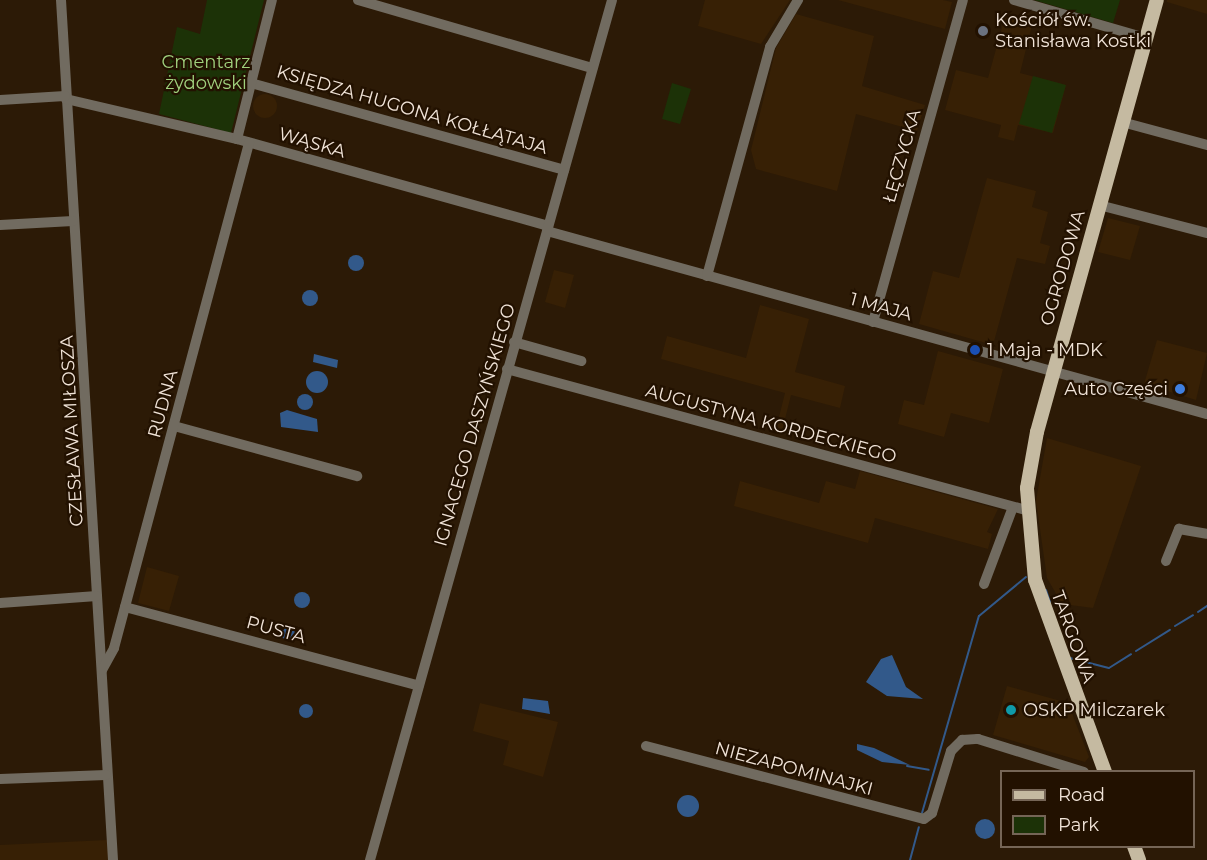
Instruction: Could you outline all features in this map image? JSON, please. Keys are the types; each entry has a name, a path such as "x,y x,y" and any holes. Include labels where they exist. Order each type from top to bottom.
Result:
{"main road":[{"name":"OGRODOWA","path":"1019,508 1054,370 1157,0"},
{"name":"TARGOWA","path":"1019,508 1040,600 1102,770"}],"street":[{"name":"CZESŁAWA MIŁOSZA","path":"61,0 65,98 113,860"},
{"path":"237,139 272,0"},
{"path":"358,0 394,5 592,68"},
{"name":"IGNACEGO DASZYŃSKIEGO","path":"370,860 612,0"},
{"path":"707,276 770,47 798,0"},
{"name":"ŁĘCZYCKA","path":"873,322 963,0"},
{"path":"1014,0 1146,38"},
{"name":"KSIĘDZA HUGONA KOŁŁĄTAJA","path":"251,83 564,170"},
{"name":"WĄSKA","path":"0,100 65,98 237,139 548,229"},
{"path":"1122,122 1207,145"},
{"name":"RUDNA","path":"102,670 125,606 249,143"},
{"path":"1099,205 1207,233"},
{"path":"0,225 73,221"},
{"name":"1 MAJA","path":"548,229 707,276 1207,414"},
{"path":"514,342 581,361"},
{"name":"AUGUSTYNA KORDECKIEGO","path":"507,369 1019,508"},
{"path":"174,426 357,476"},
{"name":"OGRODOWA","path":"984,584 1019,508"},
{"path":"1166,561 1179,529 1207,534"},
{"path":"0,603 97,596"},
{"name":"PUSTA","path":"125,606 419,686"},
{"name":"NIEZAPOMINAJKI","path":"646,746 915,818 932,813 951,751 962,740 978,739 1081,770"},
{"path":"0,779 106,775"}],"shaded area":[{"path":"705,0 790,0 761,44 698,26"},
{"path":"838,0 943,0 952,2 945,29"},
{"path":"1167,0 1207,0 1207,14 1167,2"},
{"path":"796,14 874,36 862,86 925,105 917,131 856,114 837,191 756,169 751,150 776,48"},
{"path":"1005,17 1032,25 1020,73 1066,85 1053,133 1018,125 1014,141 998,137 1001,125 945,110 956,70 988,78"},
{"path":"265,94 274,97 277,106 274,115 265,118 256,115 253,106 256,97"},
{"path":"987,178 1036,191 1032,207 1048,212 1040,243 1050,246 1045,264 1017,258 993,345 919,324 933,271 959,278"},
{"path":"1108,218 1140,226 1130,260 1098,252"},
{"path":"554,270 574,275 565,308 545,302"},
{"path":"760,305 809,319 795,372 845,386 840,408 791,395 781,435 775,433 785,393 661,359 667,336 746,358"},
{"path":"1157,340 1207,353 1196,400 1144,384"},
{"path":"938,351 1003,369 989,423 951,413 944,437 898,424 904,400 924,405"},
{"path":"1047,438 1141,466 1093,608 1062,604 1047,578 1036,501"},
{"path":"860,471 998,509 987,532 992,534 988,549 875,518 868,543 734,506 740,481 819,503 826,481 855,489"},
{"path":"147,567 179,576 169,611 138,603"},
{"path":"1007,686 1068,703 1089,757 1085,762 993,735"},
{"path":"480,703 558,722 543,777 503,765 509,741 473,731"},
{"path":"108,840 109,860 0,860 0,845"}],"green space":[{"name":"Cmentarz żydowski","path":"207,0 264,0 231,133 159,114 177,27 200,34"},
{"path":"1034,0 1120,0 1113,23"},
{"path":"1033,76 1066,85 1052,133 1019,124"},
{"path":"672,83 691,89 680,124 662,119"}],"water":[{"path":"353,255 359,255 364,263 362,269 353,271 348,266 348,260"},
{"path":"310,290 316,292 318,298 316,304 310,306 304,304 302,298 304,292"},
{"path":"314,354 338,360 337,368 313,362"},
{"path":"317,371 325,374 328,382 325,390 317,393 309,390 306,382 309,374"},
{"path":"305,394 311,396 313,402 311,408 305,410 299,408 297,402 299,396"},
{"path":"287,410 317,419 318,432 281,427 280,413"},
{"path":"302,592 308,594 310,600 308,606 302,608 296,606 294,600 296,594"},
{"path":"285,626 291,626 295,633 291,640 285,640 281,636 281,630"},
{"path":"892,655 906,687 923,699 887,696 866,682 881,659"},
{"path":"523,698 548,701 550,714 522,709"},
{"path":"303,704 309,704 313,711 309,718 303,718 299,714 299,708"},
{"path":"857,744 874,748 910,765 882,762 857,750"},
{"path":"688,795 696,798 699,806 696,814 688,817 680,814 677,806 680,798"},
{"path":"985,819 992,822 995,829 992,836 985,839 978,836 975,829 978,822"}],"waterway":[{"path":"922,813 979,616 1026,577"},
{"path":"1046,590 1050,602"},
{"path":"1198,612 1207,606"},
{"path":"1175,626 1193,615"},
{"path":"1136,651 1170,630"},
{"path":"1070,658 1109,668 1131,654"},
{"path":"907,766 929,770"},
{"path":"910,860 919,827"}],"place":[{"name":"Kościół św. Stanisława Kostki","path":"983,31"},
{"name":"1 Maja - MDK","path":"975,350"},
{"name":"Auto Części","path":"1180,389"},
{"name":"OSKP Milczarek","path":"1011,710"}]}
